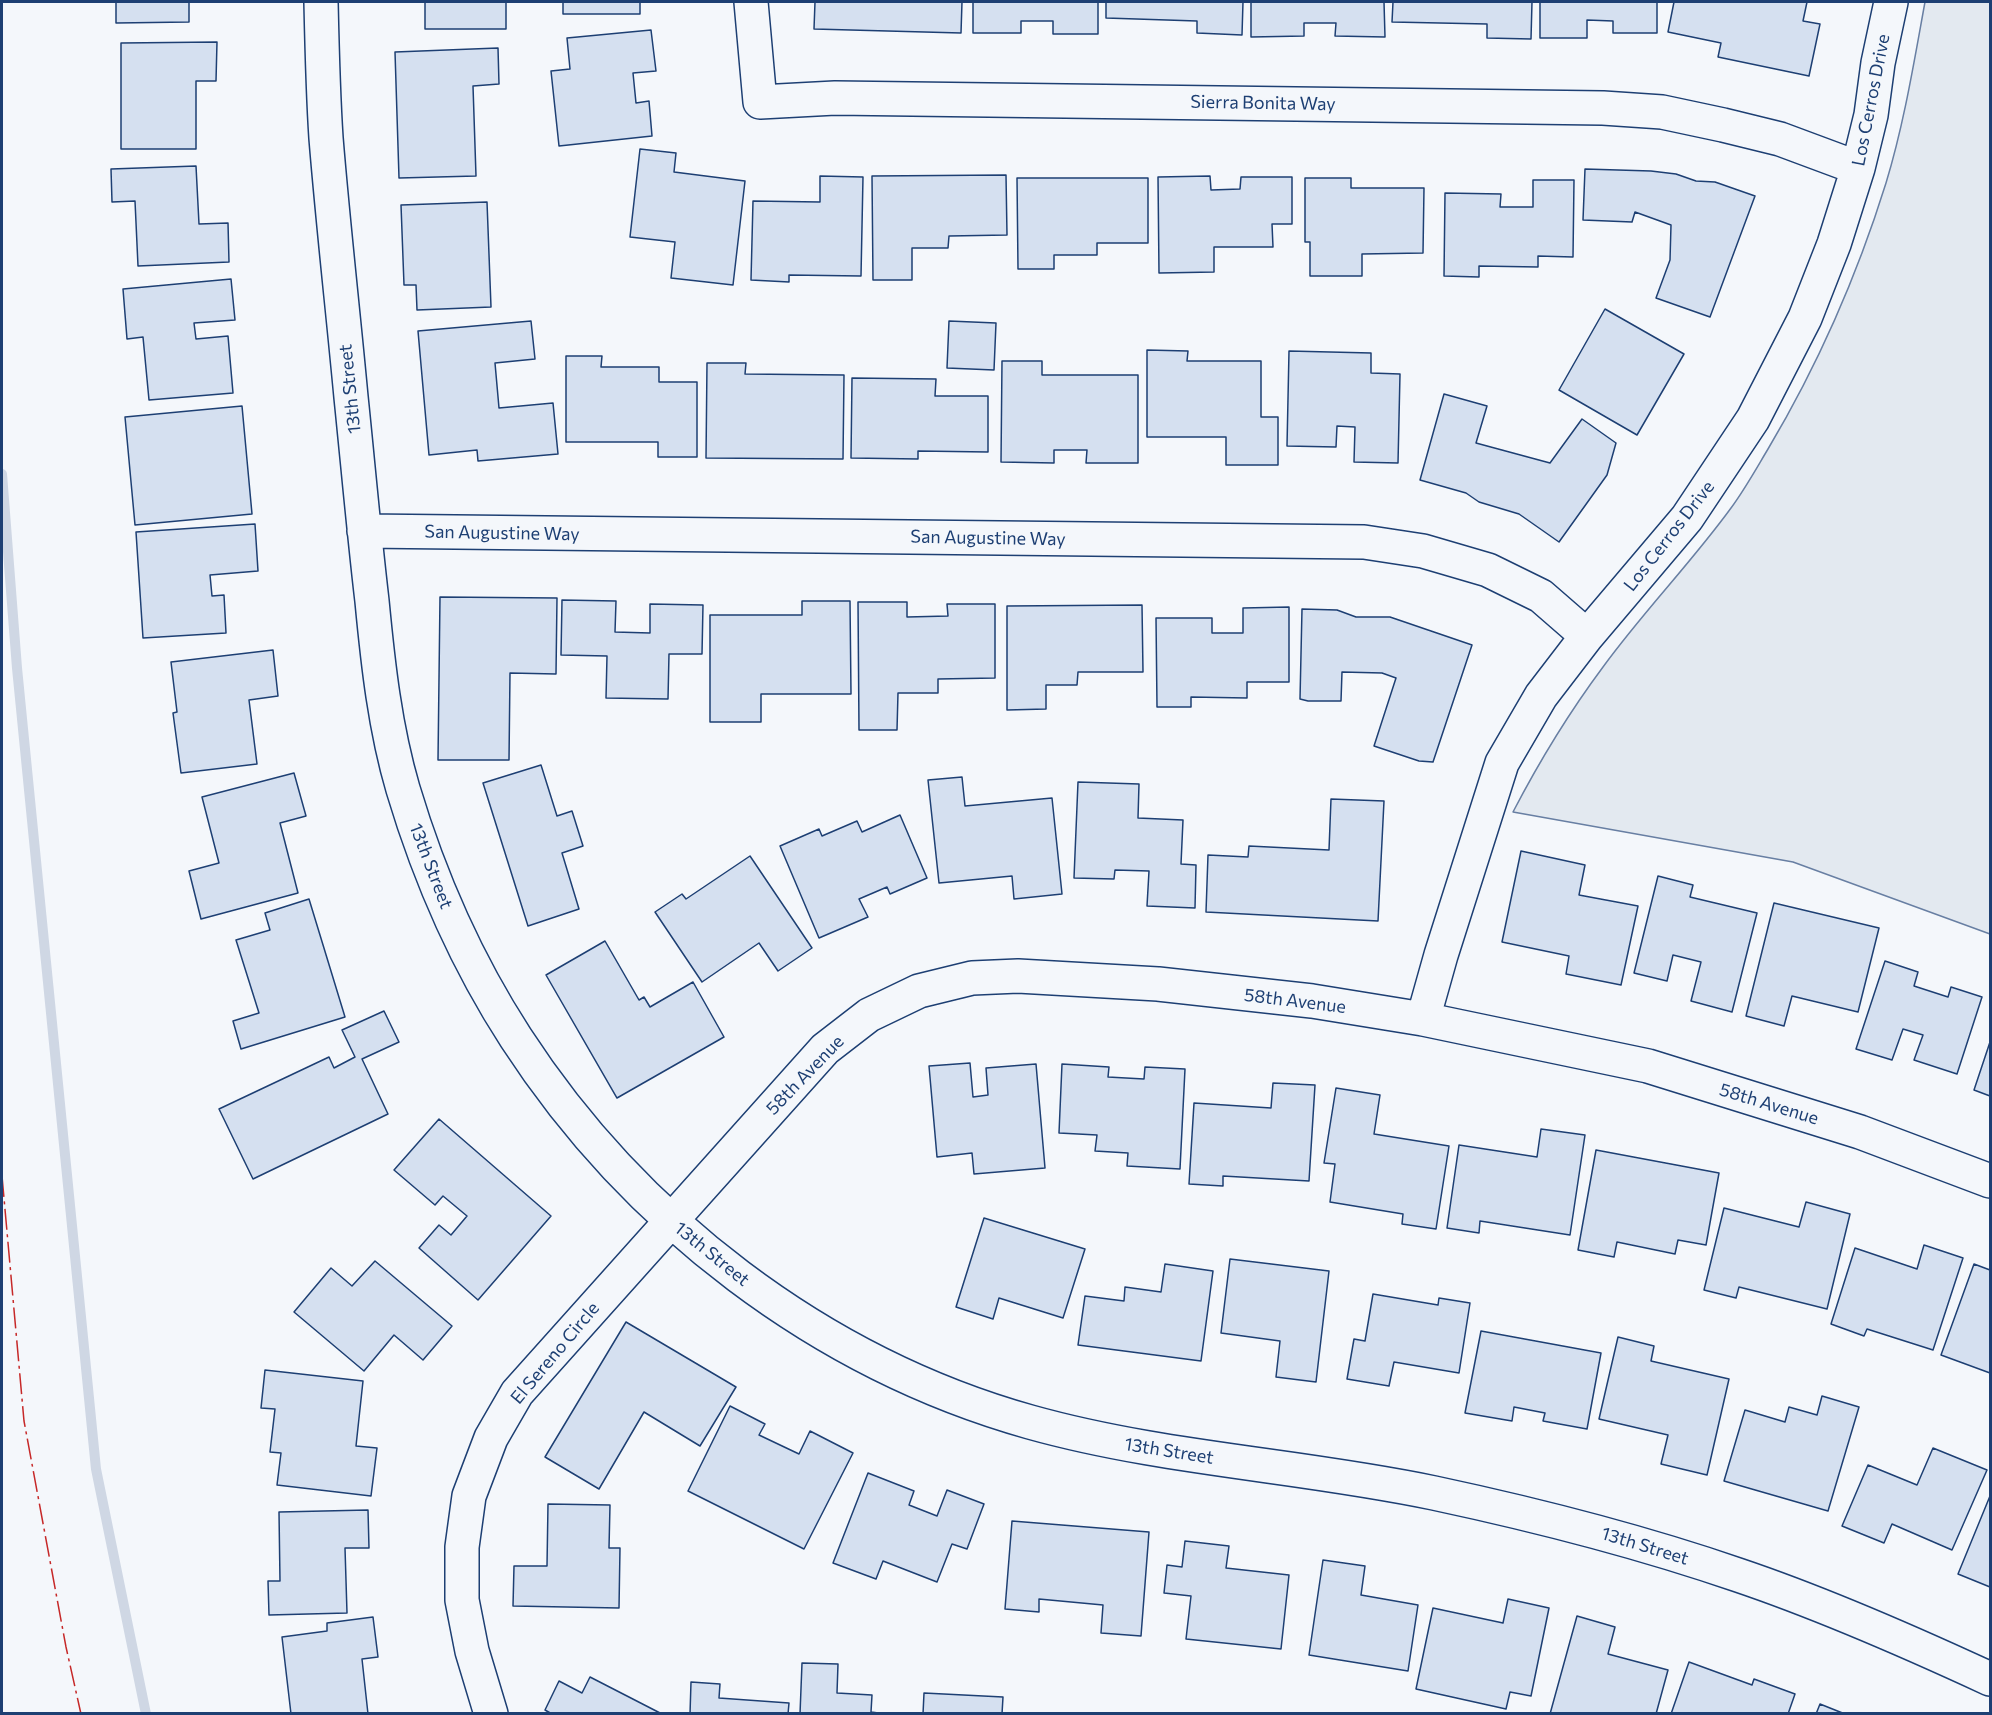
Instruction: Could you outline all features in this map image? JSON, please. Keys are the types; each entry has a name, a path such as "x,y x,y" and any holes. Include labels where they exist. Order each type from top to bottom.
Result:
{"street":[{"name":"13th Street","path":"321,2 326,137 364,531 381,692 402,785 433,876 465,950 513,1033 549,1086 599,1148 670,1221 741,1278 807,1323 877,1362 950,1395 1026,1421 1104,1440 1428,1492 1584,1528 1738,1575 1887,1632 1990,1679"},
{"name":"Sierra Bonita Way","path":"751,2 760,102 835,98 1603,108 1662,112 1723,125 1780,139 1858,168"},
{"name":"Los Cerros Drive","path":"1423,1019 1502,763 1540,696 1587,636 1687,518 1753,419 1804,318 1834,244 1858,168 1871,115 1878,63 1891,2"},
{"name":"San Augustine Way","path":"364,531 1364,542 1423,551 1488,570 1541,596 1587,636"},
{"name":"58th Avenue","path":"670,1221 825,1049 869,1015 919,992 972,978 1018,976 1158,984 1311,1001 1423,1019 1648,1066 1860,1132 1990,1181"},
{"name":"El Sereno Circle","path":"492,1713 472,1651 462,1600 462,1548 469,1496 491,1438 518,1393 670,1221"}],"shaded area":[{"path":"1925,2 1990,2 1990,934 1793,862 1513,812 1555,738 1590,685 1736,501 1768,449 1820,352 1849,286 1886,183 1913,70"}],"building":[{"path":"116,2 189,2 189,22 116,23"},
{"path":"425,2 506,2 506,29 425,29"},
{"path":"563,2 640,2 640,14 563,14"},
{"path":"815,2 962,2 961,33 814,29"},
{"path":"973,2 1098,2 1098,34 1053,34 1053,21 1021,21 1021,33 973,33"},
{"path":"1106,2 1243,2 1242,35 1197,33 1197,21 1106,18"},
{"path":"1251,2 1384,2 1385,37 1335,36 1336,23 1304,23 1304,36 1251,37"},
{"path":"1393,2 1532,2 1531,39 1487,38 1487,24 1392,22"},
{"path":"1540,2 1657,2 1657,33 1613,33 1613,21 1587,20 1587,38 1540,38"},
{"path":"1674,2 1807,2 1803,21 1820,24 1809,76 1718,57 1721,43 1668,32"},
{"path":"651,30 656,71 633,73 636,103 649,101 652,136 559,146 551,71 570,69 567,38"},
{"path":"217,42 216,81 196,81 196,149 121,149 121,43"},
{"path":"498,48 499,84 473,86 476,176 399,178 395,52"},
{"path":"640,149 676,153 674,172 745,181 733,285 671,278 675,242 630,237"},
{"path":"196,166 199,224 228,223 229,262 138,266 135,201 112,202 111,169"},
{"path":"1585,169 1676,174 1696,181 1715,182 1755,196 1710,317 1656,298 1670,260 1671,225 1635,212 1632,222 1583,220"},
{"path":"1006,175 1007,235 949,236 948,248 912,248 912,280 873,280 872,176"},
{"path":"820,176 863,177 861,276 789,275 789,282 751,280 753,201 820,202"},
{"path":"1210,176 1211,190 1240,189 1241,177 1292,177 1292,224 1272,224 1273,247 1214,247 1214,272 1159,273 1158,177"},
{"path":"1017,178 1148,178 1148,243 1097,243 1097,255 1054,255 1054,269 1018,269"},
{"path":"1305,178 1351,178 1351,188 1424,188 1423,253 1362,254 1362,276 1310,276 1310,242 1305,242"},
{"path":"1533,180 1574,180 1573,257 1538,256 1538,267 1479,266 1479,277 1444,276 1445,193 1501,194 1500,207 1533,207"},
{"path":"487,202 491,307 417,310 416,285 404,285 401,205"},
{"path":"231,279 235,320 194,323 196,339 228,336 233,393 149,400 143,337 127,339 123,289"},
{"path":"1605,309 1684,354 1637,435 1559,390"},
{"path":"531,321 535,359 495,363 499,408 553,403 558,454 478,461 477,450 429,455 418,331"},
{"path":"949,321 996,323 994,370 947,368"},
{"path":"1147,350 1188,351 1187,361 1261,361 1261,417 1278,417 1278,465 1226,465 1226,437 1147,437"},
{"path":"1289,351 1371,353 1371,373 1400,374 1398,463 1354,462 1355,427 1337,426 1336,447 1287,446"},
{"path":"566,356 602,356 601,367 659,367 659,382 697,382 697,457 658,457 658,442 566,442"},
{"path":"1002,361 1042,361 1042,375 1138,375 1138,463 1086,463 1087,450 1054,450 1054,463 1001,462"},
{"path":"707,363 746,363 745,374 844,375 843,459 706,458"},
{"path":"852,378 936,379 935,396 988,396 988,452 918,451 918,459 851,458"},
{"path":"1444,394 1487,406 1476,443 1550,463 1582,419 1616,443 1607,475 1559,542 1519,514 1479,502 1466,493 1420,480"},
{"path":"242,406 252,514 135,525 125,417"},
{"path":"255,524 258,571 210,575 212,596 224,595 226,633 143,638 136,532"},
{"path":"440,597 557,598 556,674 510,673 509,760 438,760"},
{"path":"562,600 616,601 615,632 650,633 650,604 703,605 702,654 669,654 668,699 606,698 607,656 561,655"},
{"path":"802,601 850,601 851,694 761,694 761,722 710,722 710,615 802,615"},
{"path":"858,602 907,602 907,617 948,616 947,604 995,604 995,678 938,679 938,693 898,693 897,730 859,730"},
{"path":"1142,605 1143,672 1078,672 1077,685 1046,685 1046,709 1007,710 1007,606"},
{"path":"1289,607 1289,682 1247,682 1247,698 1191,697 1191,707 1157,707 1156,618 1212,618 1212,633 1243,633 1243,608"},
{"path":"1302,609 1337,610 1356,617 1390,617 1472,645 1433,762 1419,761 1374,746 1396,678 1382,673 1342,672 1341,701 1300,699"},
{"path":"273,650 278,696 249,700 257,764 181,773 173,713 177,712 171,662"},
{"path":"541,765 557,816 572,811 583,846 562,853 579,909 528,926 483,783"},
{"path":"294,773 306,816 280,823 298,893 201,919 189,871 219,863 202,797"},
{"path":"962,777 965,806 1052,798 1062,894 1014,899 1012,876 939,883 928,780"},
{"path":"1078,782 1139,784 1138,818 1183,820 1181,864 1196,865 1195,908 1147,906 1149,871 1115,870 1114,879 1074,878"},
{"path":"1331,799 1384,801 1378,921 1206,912 1208,855 1248,857 1249,846 1329,850"},
{"path":"900,815 927,878 890,894 887,887 859,899 868,917 819,938 780,846 819,829 822,836 857,821 862,832"},
{"path":"1521,851 1585,865 1579,895 1638,906 1621,985 1566,974 1569,956 1502,942"},
{"path":"750,856 812,948 778,971 759,943 702,982 655,912 682,894 686,899"},
{"path":"1658,876 1693,885 1690,897 1757,913 1732,1012 1691,1001 1701,962 1673,955 1667,981 1634,973"},
{"path":"309,899 345,1017 241,1049 233,1021 259,1013 236,940 270,930 265,913"},
{"path":"1774,903 1879,928 1858,1012 1792,996 1784,1026 1746,1016"},
{"path":"605,941 639,1000 644,997 650,1007 693,982 724,1037 617,1098 546,975"},
{"path":"1885,961 1918,972 1914,986 1948,997 1951,987 1982,997 1957,1074 1914,1060 1923,1035 1903,1029 1892,1060 1856,1049"},
{"path":"384,1011 399,1042 362,1059 388,1114 253,1179 219,1109 329,1057 334,1068 355,1057 342,1030"},
{"path":"1990,1042 1990,1096 1974,1090"},
{"path":"970,1063 973,1097 988,1095 986,1068 1036,1064 1045,1168 974,1174 972,1153 937,1157 929,1066"},
{"path":"1062,1064 1109,1067 1108,1077 1144,1079 1145,1067 1185,1069 1180,1169 1127,1166 1128,1153 1095,1151 1097,1135 1059,1133"},
{"path":"1273,1083 1315,1085 1309,1181 1223,1176 1223,1186 1189,1184 1194,1103 1271,1108"},
{"path":"1336,1088 1380,1095 1374,1134 1449,1146 1436,1229 1402,1224 1403,1214 1330,1202 1335,1164 1324,1163"},
{"path":"439,1119 551,1216 478,1300 419,1248 439,1225 451,1235 467,1216 443,1196 435,1205 394,1170"},
{"path":"1541,1129 1585,1135 1570,1235 1480,1221 1479,1233 1447,1228 1459,1145 1537,1157"},
{"path":"1596,1150 1719,1173 1706,1245 1678,1240 1675,1254 1617,1242 1614,1257 1578,1250"},
{"path":"1806,1202 1850,1214 1827,1309 1739,1287 1736,1298 1704,1290 1724,1208 1799,1227"},
{"path":"984,1218 1085,1249 1063,1318 999,1298 993,1319 956,1307"},
{"path":"1924,1245 1963,1258 1933,1350 1867,1329 1864,1336 1831,1324 1855,1248 1917,1269"},
{"path":"1230,1259 1329,1271 1316,1382 1276,1377 1280,1341 1221,1333"},
{"path":"375,1261 452,1326 423,1360 394,1335 364,1371 294,1312 331,1268 352,1286"},
{"path":"1165,1264 1213,1271 1201,1361 1078,1345 1085,1296 1124,1301 1125,1287 1161,1292"},
{"path":"1974,1264 1990,1270 1990,1373 1941,1355"},
{"path":"1373,1294 1438,1305 1439,1298 1470,1303 1459,1373 1394,1362 1389,1386 1347,1379 1354,1339 1365,1341"},
{"path":"626,1322 736,1387 700,1446 644,1412 599,1489 545,1457"},
{"path":"1481,1331 1601,1353 1587,1429 1543,1421 1545,1413 1514,1407 1512,1421 1465,1413"},
{"path":"1618,1337 1654,1346 1651,1361 1729,1379 1707,1475 1661,1464 1668,1435 1599,1419"},
{"path":"265,1370 363,1381 356,1446 377,1448 371,1496 277,1485 281,1453 270,1452 275,1409 261,1408"},
{"path":"1822,1396 1859,1407 1828,1511 1724,1481 1745,1410 1785,1422 1789,1407 1817,1415"},
{"path":"730,1406 765,1424 759,1435 799,1454 810,1431 853,1453 804,1549 688,1491"},
{"path":"1933,1448 1987,1470 1952,1550 1892,1524 1884,1543 1842,1526 1868,1465 1917,1485"},
{"path":"868,1473 914,1491 909,1505 937,1516 947,1490 984,1504 967,1549 952,1544 937,1582 883,1561 876,1579 833,1563"},
{"path":"1990,1496 1990,1587 1958,1574"},
{"path":"548,1504 610,1505 609,1548 620,1548 619,1608 513,1606 514,1566 547,1566"},
{"path":"368,1510 369,1548 345,1548 347,1613 269,1615 268,1581 280,1581 279,1512"},
{"path":"1012,1521 1149,1532 1141,1636 1101,1633 1103,1605 1039,1599 1039,1612 1005,1609"},
{"path":"1185,1541 1229,1546 1226,1568 1289,1575 1281,1649 1186,1639 1191,1596 1164,1593 1167,1565 1182,1567"},
{"path":"1323,1560 1365,1566 1361,1595 1418,1605 1408,1671 1309,1655"},
{"path":"1508,1599 1549,1608 1531,1696 1510,1692 1506,1709 1416,1689 1433,1608 1503,1623"},
{"path":"1577,1616 1615,1627 1608,1654 1668,1670 1656,1714 1550,1714"},
{"path":"373,1617 378,1657 362,1659 368,1714 291,1714 282,1637 327,1631 327,1623"},
{"path":"1689,1662 1752,1685 1754,1679 1795,1694 1788,1714 1671,1714"},
{"path":"802,1663 838,1664 837,1693 872,1695 871,1712 886,1714 800,1714"},
{"path":"590,1677 662,1714 552,1714 545,1710 559,1681 582,1693"},
{"path":"691,1682 720,1684 719,1698 789,1703 788,1714 690,1714"},
{"path":"924,1693 1003,1697 1002,1714 923,1714"},
{"path":"1820,1704 1845,1714 1816,1714"}],"waterway":[{"path":"2,474 17,668 96,1469 146,1714"}],"power":[{"path":"2,1176 24,1421 66,1647 81,1714"}]}
